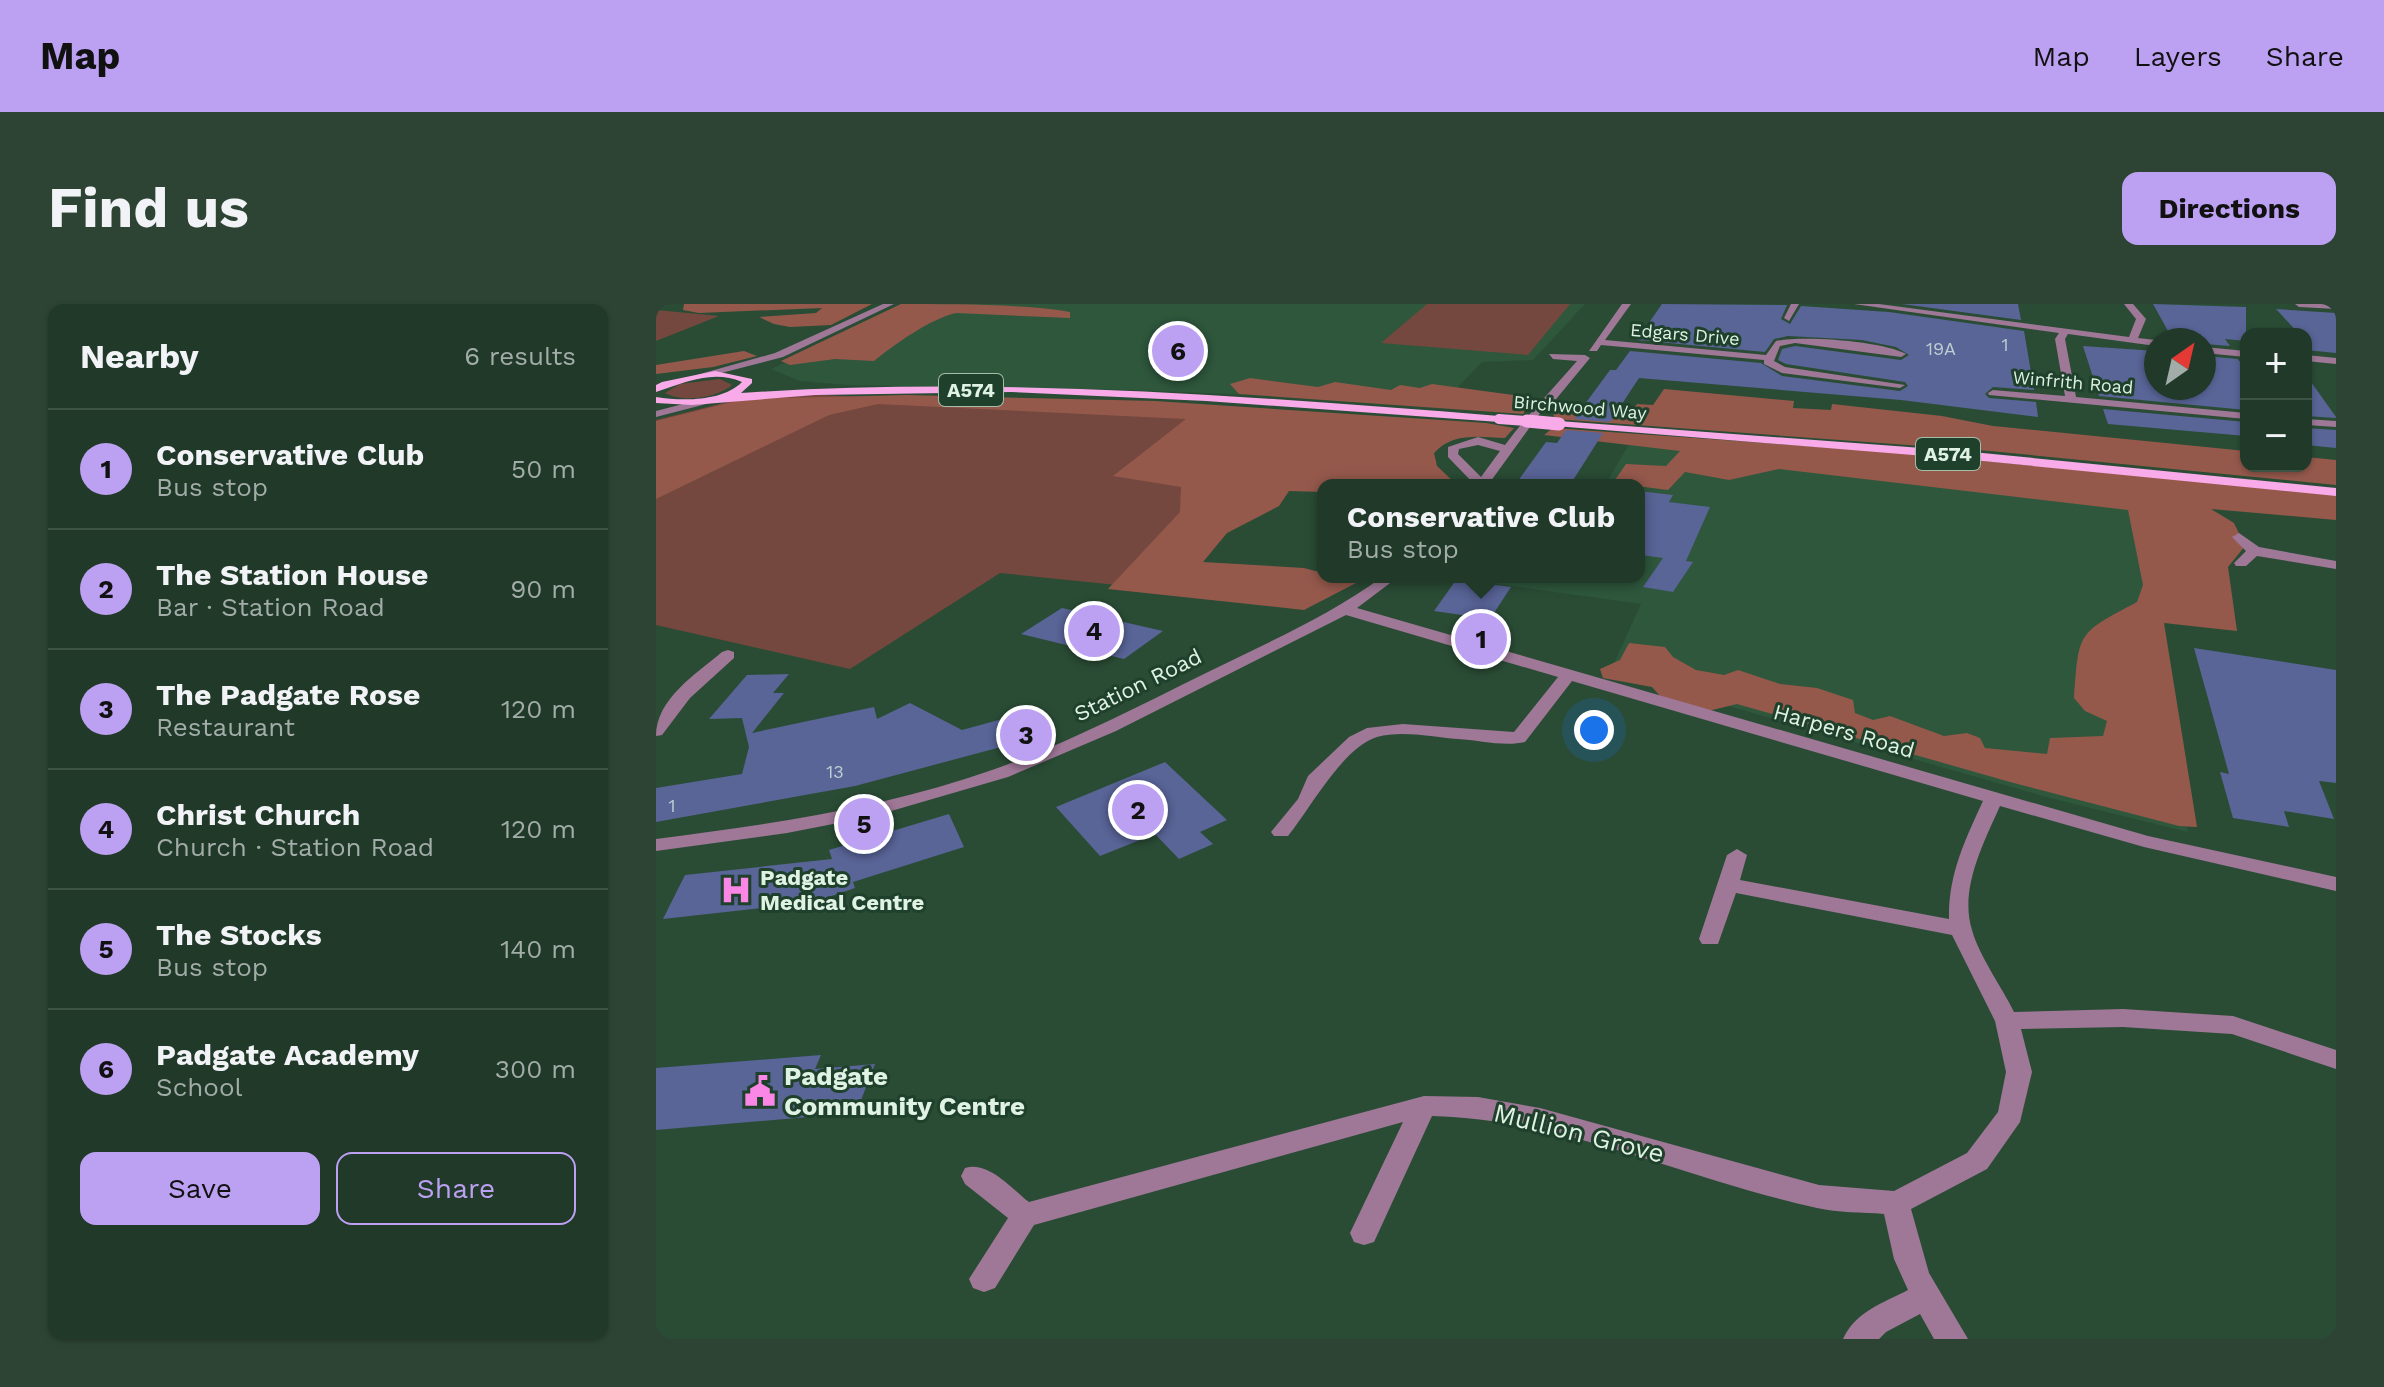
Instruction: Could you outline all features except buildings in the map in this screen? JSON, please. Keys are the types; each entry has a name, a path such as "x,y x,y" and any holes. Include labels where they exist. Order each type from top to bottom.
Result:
{"main road":[{"name":"A574","path":"656,380 735,375 748,380 742,389 714,399 677,403 656,400"},
{"name":"A574","path":"656,389 694,377"},
{"name":"Birchwood Way","path":"748,380 819,389"},
{"name":"Birchwood Way","path":"714,399 819,389 1122,393 1976,456 2336,492"}],"street":[{"path":"694,377 779,355 890,304"},
{"path":"1486,479 1517,434 1539,407 1548,402 1627,304"},
{"path":"1789,318 1795,304"},
{"path":"1858,304 2144,342"},
{"path":"1943,314 1953,304"},
{"path":"2128,304 2141,319 2132,340"},
{"path":"2299,304 2336,306"},
{"path":"2065,331 2060,339 2071,400"},
{"name":"Edgars Drive","path":"1900,385 1881,379 1776,369 1769,364 1779,340 1829,342 1885,357 1901,354"},
{"name":"Edgars Drive","path":"1598,342 1770,358"},
{"path":"2216,351 2240,353"},
{"path":"748,380 779,355"},
{"path":"1553,356 1585,358"},
{"path":"2312,359 2336,361"},
{"name":"Winfrith Road","path":"1993,393 2240,415"},
{"path":"656,414 714,399"},
{"path":"2312,422 2336,424"},
{"path":"1477,479 1452,454 1454,447 1478,441 1508,449"},
{"path":"2239,537 2254,551 2336,565"},
{"path":"2241,563 2254,551"},
{"name":"Station Road","path":"656,845 858,813 973,783 1084,738 1342,609 1382,583"},
{"name":"Harpers Road","path":"1342,609 2158,845 2336,884"},
{"path":"656,731 664,708 728,655"},
{"path":"1281,832 1307,800 1315,780 1363,736 1403,729 1519,738 1568,675"},
{"path":"1952,1339 1924,1297 1902,1245 1896,1203 1977,1161 2011,1115 2019,1072 2007,1021 1960,929 1959,895 1966,861 1993,799"},
{"path":"1710,939 1737,855"},
{"path":"1727,884 1960,929"},
{"path":"2007,1021 2123,1018 2233,1025 2336,1060"},
{"path":"1364,1233 1424,1106"},
{"name":"Mullion Grove","path":"1025,1215 1424,1106 1478,1107 1540,1118 1819,1197 1896,1203"},
{"path":"975,1176 1025,1215 984,1279"},
{"path":"1859,1339 1875,1322 1924,1297"}],"shaded area":[{"path":"684,304 872,304 831,325 790,327 759,317 816,313 822,308 699,313 683,310"},
{"path":"901,304 1032,307 1070,312 1070,318 956,313 924,326 874,361 835,359 790,365 781,361"},
{"path":"910,304 1585,304 1533,360 1482,362 1443,403 1134,390 848,385 800,381 771,369"},
{"path":"1427,304 1570,304 1528,355 1381,343"},
{"path":"656,310 719,316 656,341"},
{"path":"744,351 757,356 713,367 656,374 656,365"},
{"path":"1250,378 1318,387 1335,382 1391,390 1400,385 1420,388 1432,384 1535,398 1523,414 1239,394 1230,384"},
{"path":"720,379 732,385 709,396 681,398 665,393 680,384"},
{"path":"1664,389 1794,401 1793,408 1831,410 1832,404 1942,416 1993,426 2240,450 2240,472 2312,472 2312,458 2336,460 2336,485 1990,451 1555,419 1552,411 1557,406 1632,412 1637,404 1653,405"},
{"path":"809,394 1197,418 1237,476 1117,585 1000,573 850,669 656,625 656,420 751,396"},
{"path":"907,395 1155,401 1486,423 1514,428 1505,438 1458,439 1441,446 1434,453 1437,466 1451,479 1317,479 1317,492 1289,491 1279,506 1227,533 1203,562 1304,568 1317,571 1317,583 1356,583 1304,610 1108,589 1180,512 1181,487 1113,476 1186,419 878,404 829,415 656,499 656,421 744,399"},
{"path":"1553,428 1878,451 2336,494 2336,520 2211,509 2234,523 2245,546 2228,567 2237,631 2164,623 2197,827 2179,826 2010,782 1737,704 1708,711 1662,698 1652,687 1603,678 1600,669 1620,660 1629,643 1665,647 1673,657 1696,670 1724,675 1738,670 1780,684 1817,688 1853,700 1855,713 1873,720 1890,716 1944,736 1967,733 1980,738 1985,748 2047,754 2050,738 2103,736 2107,721 2085,711 2074,698 2078,659 2080,647 2092,629 2137,602 2143,585 2128,510 1779,469 1729,480 1685,472 1668,490 1645,487 1645,479 1616,479 1626,464 1666,466 1680,451 1544,435"},
{"path":"1631,441 2135,506 2188,832 2046,797 1610,672 1641,604 1490,583 1645,583 1645,479 1609,479"}],"place":[{"name":"Padgate Academy","path":"1178,351"},
{"name":"Christ Church","path":"1094,631"},
{"name":"Conservative Club","path":"1481,639"},
{"name":"The Padgate Rose","path":"1026,735"},
{"name":"The Station House","path":"1138,810"},
{"name":"The Stocks","path":"864,824"},
{"name":"Padgate Medical Centre","path":"736,890"},
{"name":"Padgate Community Centre","path":"760,1091"}]}
